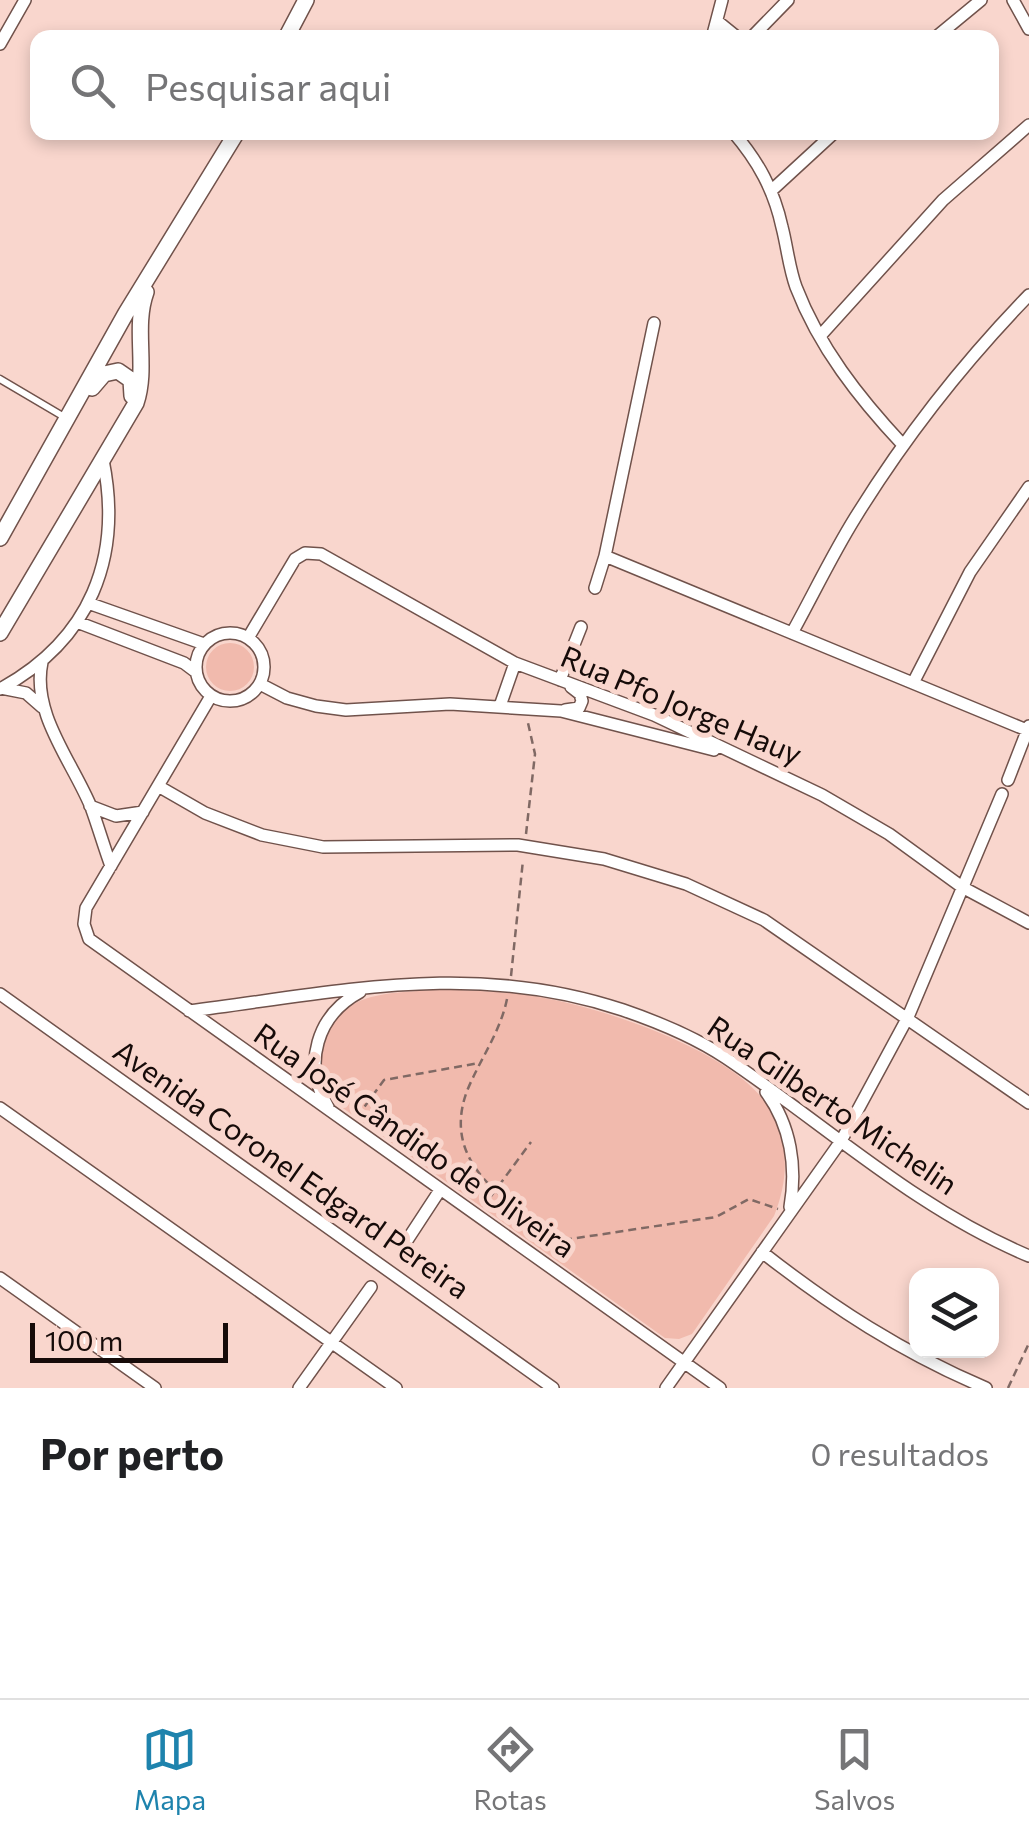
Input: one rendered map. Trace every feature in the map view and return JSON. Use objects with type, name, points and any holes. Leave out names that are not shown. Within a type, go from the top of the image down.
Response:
[{"type":"main road","points":[[290,30],[306,0]]},
{"type":"main road","points":[[0,538],[126,313],[232,140]]},
{"type":"main road","points":[[0,632],[139,395],[140,319],[153,274]]},
{"type":"main road","points":[[68,418],[104,374],[116,370],[127,375],[133,386],[127,420]]},
{"type":"street","points":[[0,44],[26,0]]},
{"type":"street","points":[[714,30],[722,0]]},
{"type":"street","points":[[760,30],[788,0]]},
{"type":"street","points":[[945,30],[981,0]]},
{"type":"street","points":[[1013,0],[1029,29]]},
{"type":"street","points":[[717,21],[728,30]]},
{"type":"street","points":[[820,336],[943,200],[1029,125]]},
{"type":"street","points":[[740,140],[772,190],[796,285],[820,336],[844,377],[903,445]]},
{"type":"street","points":[[772,190],[826,140]]},
{"type":"street","points":[[792,632],[853,520],[903,445],[985,340],[1029,294]]},
{"type":"street","points":[[595,588],[654,322]]},
{"type":"street","points":[[1,688],[42,662],[77,622],[88,603],[104,562],[110,518],[103,460]]},
{"type":"street","points":[[912,683],[970,572],[1029,487]]},
{"type":"street","name":"Rua Pfo Jorge Hauy","points":[[248,638],[292,562],[306,552],[322,554],[515,663],[654,716],[822,796],[889,834],[962,887],[1029,923]]},
{"type":"street","points":[[605,556],[1028,729],[1008,780]]},
{"type":"street","points":[[88,603],[204,644]]},
{"type":"street","points":[[77,622],[168,656],[196,672]]},
{"type":"street","points":[[132,643],[139,622]]},
{"type":"street","points":[[561,711],[579,708],[582,701],[578,691],[560,680],[581,627]]},
{"type":"street","points":[[220,634],[248,638],[262,654],[260,684],[238,700],[211,696],[196,672],[204,644],[220,634]]},
{"type":"street","points":[[168,656],[176,635]]},
{"type":"street","points":[[42,662],[39,691],[45,710],[90,806],[111,866]]},
{"type":"street","points":[[500,706],[515,663]]},
{"type":"street","points":[[260,684],[287,698],[346,710],[450,704],[561,711],[657,733],[752,762]]},
{"type":"street","points":[[1,688],[26,694],[45,710]]},
{"type":"street","points":[[111,866],[211,696]]},
{"type":"street","points":[[158,786],[205,813],[262,836],[323,847],[518,845],[604,859],[686,884],[764,920],[1029,1103]]},
{"type":"street","points":[[666,1388],[841,1141],[908,1017],[1002,794]]},
{"type":"street","points":[[90,806],[116,816],[143,812]]},
{"type":"street","name":"Rua José Cândido de Oliveira","points":[[111,866],[86,908],[85,929],[97,946],[720,1388]]},
{"type":"street","name":"Rua Gilberto Michelin","points":[[189,1012],[442,981],[510,984],[584,997],[656,1021],[722,1056],[945,1215],[1029,1256]]},
{"type":"street","points":[[334,1114],[316,1079],[318,1039],[339,1006],[374,987]]},
{"type":"street","name":"Avenida Coronel Edgard Pereira","points":[[0,994],[552,1388]]},
{"type":"street","points":[[757,1080],[782,1121],[790,1143],[793,1167],[789,1214]]},
{"type":"street","points":[[0,1108],[396,1388]]},
{"type":"street","points":[[404,1245],[440,1190]]},
{"type":"street","points":[[762,1252],[842,1312],[893,1344],[986,1388]]},
{"type":"street","points":[[0,1278],[155,1388]]},
{"type":"street","points":[[299,1388],[371,1287]]},
{"type":"lane","points":[[0,379],[68,418]]},
{"type":"path","points":[[510,984],[496,1038],[467,1093],[462,1134],[470,1160],[495,1192],[563,1240]]},
{"type":"path","points":[[350,1126],[384,1080],[482,1062]]},
{"type":"path","points":[[474,1214],[495,1192],[530,1142]]},
{"type":"path","points":[[546,1261],[563,1240],[716,1217],[734,1204],[749,1200],[760,1200],[789,1214]]},
{"type":"path","points":[[1008,1388],[1029,1344]]},
{"type":"shaded area","points":[[230,643],[247,650],[254,667],[247,684],[230,691],[213,684],[206,667],[213,650]]},
{"type":"shaded area","points":[[442,989],[527,995],[620,1018],[718,1062],[763,1099],[783,1141],[785,1171],[779,1201],[774,1216],[692,1334],[679,1339],[665,1338],[333,1101],[326,1087],[321,1057],[337,1017],[348,1007],[371,997]]}]
